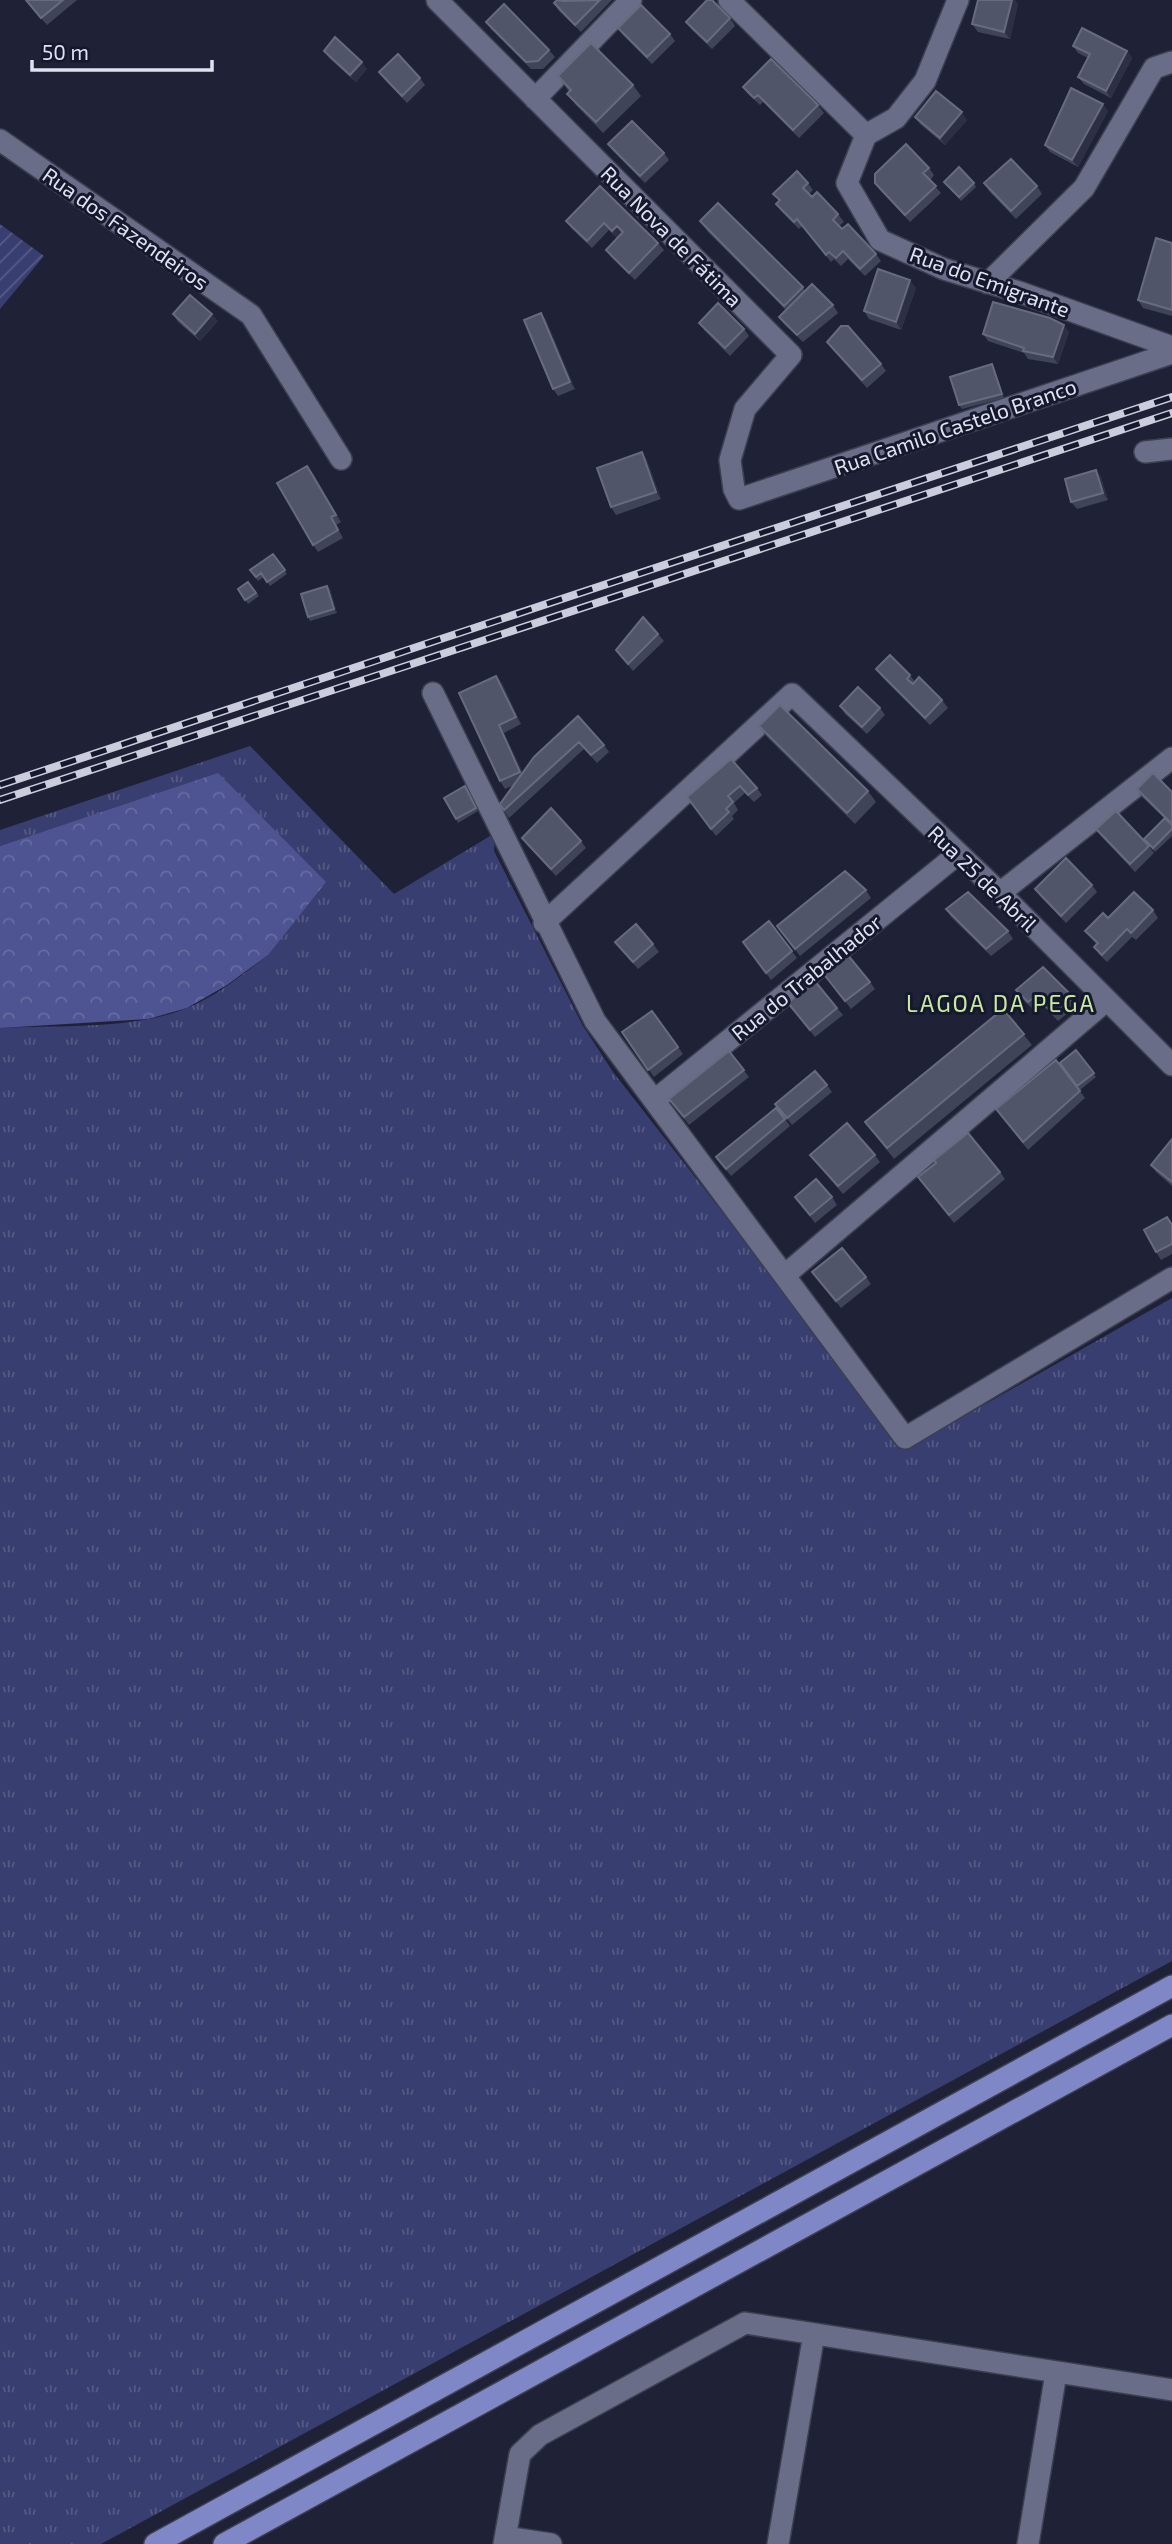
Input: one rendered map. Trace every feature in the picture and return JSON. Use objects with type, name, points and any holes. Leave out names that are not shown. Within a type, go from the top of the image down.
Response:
[{"type":"main road","points":[[155,2544],[1172,1986]]},
{"type":"main road","points":[[224,2544],[1172,2025]]},
{"type":"street","name":"Rua Nova de Fátima","points":[[437,0],[791,355],[745,409],[730,460],[734,489],[739,499]]},
{"type":"street","points":[[535,99],[631,0]]},
{"type":"street","points":[[729,0],[866,135],[896,118],[925,81],[958,0]]},
{"type":"street","points":[[988,282],[1084,188],[1154,68],[1172,62]]},
{"type":"street","name":"Rua do Emigrante","points":[[866,135],[847,183],[880,240],[944,270],[988,282],[1172,346]]},
{"type":"street","name":"Rua dos Fazendeiros","points":[[0,140],[251,315],[341,459]]},
{"type":"street","name":"Rua Camilo Castelo Branco","points":[[739,499],[1172,353]]},
{"type":"street","points":[[1145,452],[1172,449]]},
{"type":"street","points":[[433,693],[544,923],[595,1021],[905,1438],[1172,1278]]},
{"type":"street","name":"Rua 25 de Abril","points":[[544,923],[792,694],[1000,892],[1172,1065]]},
{"type":"street","points":[[1000,892],[1172,758]]},
{"type":"street","name":"Rua do Trabalhador","points":[[654,1100],[958,854]]},
{"type":"street","points":[[785,1275],[1107,999]]},
{"type":"street","points":[[551,2544],[505,2540],[520,2454],[540,2435],[745,2323],[1172,2390]]},
{"type":"street","points":[[778,2544],[814,2334]]},
{"type":"street","points":[[1028,2544],[1056,2373]]},
{"type":"green space","points":[[0,224],[44,256],[0,309]]},
{"type":"green space","points":[[250,746],[394,894],[495,833],[494,851],[583,1026],[613,1072],[899,1438],[910,1447],[1172,1298],[1172,1961],[101,2544],[0,2544],[0,1028],[95,1025],[166,1015],[208,998],[268,955],[218,774],[0,846],[0,830]]},
{"type":"green space","points":[[218,773],[326,882],[268,955],[227,985],[187,1008],[148,1019],[0,1028],[0,846]]},
{"type":"building","points":[[26,0],[63,0],[41,18]]},
{"type":"building","points":[[557,0],[600,0],[575,25],[554,3]]},
{"type":"building","points":[[707,0],[712,0],[730,18],[707,42],[686,22]]},
{"type":"building","points":[[978,0],[1012,0],[1004,32],[972,24]]},
{"type":"building","points":[[504,4],[549,50],[538,61],[526,62],[486,22]]},
{"type":"building","points":[[641,5],[670,34],[647,57],[618,28]]},
{"type":"building","points":[[1082,28],[1127,51],[1106,91],[1078,77],[1090,54],[1073,46]]},
{"type":"building","points":[[335,37],[362,62],[350,75],[324,51]]},
{"type":"building","points":[[591,43],[633,85],[596,122],[567,94],[571,90],[558,76]]},
{"type":"building","points":[[398,54],[420,78],[402,96],[379,72]]},
{"type":"building","points":[[771,59],[818,105],[793,130],[758,95],[754,98],[743,87]]},
{"type":"building","points":[[1071,88],[1103,104],[1072,160],[1045,145]]},
{"type":"building","points":[[936,91],[962,112],[940,138],[915,117]]},
{"type":"building","points":[[632,121],[664,153],[640,176],[608,144]]},
{"type":"building","points":[[906,144],[929,168],[923,173],[936,186],[905,215],[875,183],[875,174]]},
{"type":"building","points":[[1011,159],[1037,186],[1011,211],[984,183]]},
{"type":"building","points":[[959,167],[974,183],[959,197],[944,182]]},
{"type":"building","points":[[797,171],[808,183],[803,188],[812,197],[817,192],[838,214],[833,220],[842,229],[848,224],[876,254],[860,269],[843,251],[836,258],[829,252],[826,255],[797,219],[794,222],[776,204],[780,200],[773,194]]},
{"type":"building","points":[[600,186],[658,243],[629,273],[606,250],[623,232],[617,226],[612,231],[604,223],[587,241],[566,221]]},
{"type":"building","points":[[718,203],[803,287],[784,306],[700,221]]},
{"type":"building","points":[[1156,238],[1172,243],[1172,310],[1138,300]]},
{"type":"building","points":[[878,269],[910,280],[896,322],[864,311]]},
{"type":"building","points":[[812,284],[833,305],[797,335],[779,317]]},
{"type":"building","points":[[190,295],[212,314],[195,334],[173,314]]},
{"type":"building","points":[[993,302],[1050,318],[1064,325],[1053,357],[1023,351],[1024,348],[983,334]]},
{"type":"building","points":[[718,303],[744,329],[725,348],[699,323]]},
{"type":"building","points":[[541,313],[570,382],[553,389],[524,320]]},
{"type":"building","points":[[841,326],[848,326],[881,364],[862,380],[827,342]]},
{"type":"building","points":[[992,364],[1002,394],[959,405],[950,377]]},
{"type":"building","points":[[642,452],[656,492],[611,507],[597,468]]},
{"type":"building","points":[[307,466],[336,515],[331,517],[338,530],[313,545],[277,483]]},
{"type":"building","points":[[1096,470],[1103,493],[1071,502],[1065,479]]},
{"type":"building","points":[[273,554],[285,570],[267,582],[261,573],[256,577],[250,570]]},
{"type":"building","points":[[248,582],[256,593],[245,600],[238,589]]},
{"type":"building","points":[[327,586],[334,609],[308,617],[301,594]]},
{"type":"building","points":[[643,617],[658,634],[628,664],[616,650]]},
{"type":"building","points":[[890,655],[910,675],[907,679],[913,684],[919,677],[942,700],[925,718],[876,669]]},
{"type":"building","points":[[496,676],[516,717],[499,725],[520,772],[500,781],[459,693]]},
{"type":"building","points":[[858,687],[880,708],[862,727],[840,706]]},
{"type":"building","points":[[780,705],[868,791],[847,813],[759,726]]},
{"type":"building","points":[[578,716],[604,745],[591,755],[579,742],[504,810],[500,804],[534,757]]},
{"type":"building","points":[[731,759],[757,788],[748,795],[740,786],[728,796],[733,802],[726,809],[729,812],[711,829],[687,797]]},
{"type":"building","points":[[1153,773],[1172,792],[1172,824],[1137,789]]},
{"type":"building","points":[[465,786],[476,808],[456,819],[444,798]]},
{"type":"building","points":[[551,808],[581,841],[551,869],[522,838]]},
{"type":"building","points":[[1116,811],[1149,846],[1130,864],[1096,829]]},
{"type":"building","points":[[1165,818],[1172,825],[1172,829],[1153,848],[1144,839]]},
{"type":"building","points":[[1066,858],[1092,885],[1061,916],[1035,889]]},
{"type":"building","points":[[845,871],[866,890],[795,949],[777,926]]},
{"type":"building","points":[[968,892],[1008,931],[986,949],[946,909]]},
{"type":"building","points":[[1134,892],[1153,910],[1131,933],[1127,929],[1102,955],[1094,947],[1098,943],[1085,931],[1103,913],[1108,918]]},
{"type":"building","points":[[769,921],[792,951],[766,973],[743,942]]},
{"type":"building","points":[[636,924],[653,944],[633,962],[615,942]]},
{"type":"building","points":[[847,954],[870,982],[845,1001],[823,973]]},
{"type":"building","points":[[1043,967],[1073,997],[1053,1014],[1036,996],[1028,1002],[1016,990]]},
{"type":"building","points":[[814,980],[837,1008],[810,1030],[788,1003]]},
{"type":"building","points":[[1003,1009],[1024,1034],[887,1148],[865,1122]]},
{"type":"building","points":[[652,1011],[678,1047],[648,1070],[622,1032]]},
{"type":"building","points":[[1076,1050],[1094,1073],[1077,1086],[1060,1063]]},
{"type":"building","points":[[729,1051],[744,1070],[684,1117],[669,1099]]},
{"type":"building","points":[[1056,1060],[1080,1091],[1023,1142],[996,1109]]},
{"type":"building","points":[[815,1071],[827,1085],[787,1118],[775,1104]]},
{"type":"building","points":[[776,1108],[785,1119],[726,1169],[716,1157]]},
{"type":"building","points":[[847,1123],[875,1155],[838,1186],[810,1155]]},
{"type":"building","points":[[968,1133],[1000,1172],[949,1215],[918,1177],[936,1163],[934,1160]]},
{"type":"building","points":[[1172,1139],[1172,1182],[1151,1165]]},
{"type":"building","points":[[816,1179],[832,1197],[810,1215],[795,1197]]},
{"type":"building","points":[[1167,1217],[1172,1225],[1172,1244],[1156,1252],[1144,1230]]},
{"type":"building","points":[[842,1248],[866,1277],[836,1301],[812,1272]]},
{"type":"railway","points":[[0,785],[1172,397]]},
{"type":"railway","points":[[0,800],[1172,413]]},
{"type":"district","name":"LAGOA DA PEGA","points":[[1001,1003]]}]
